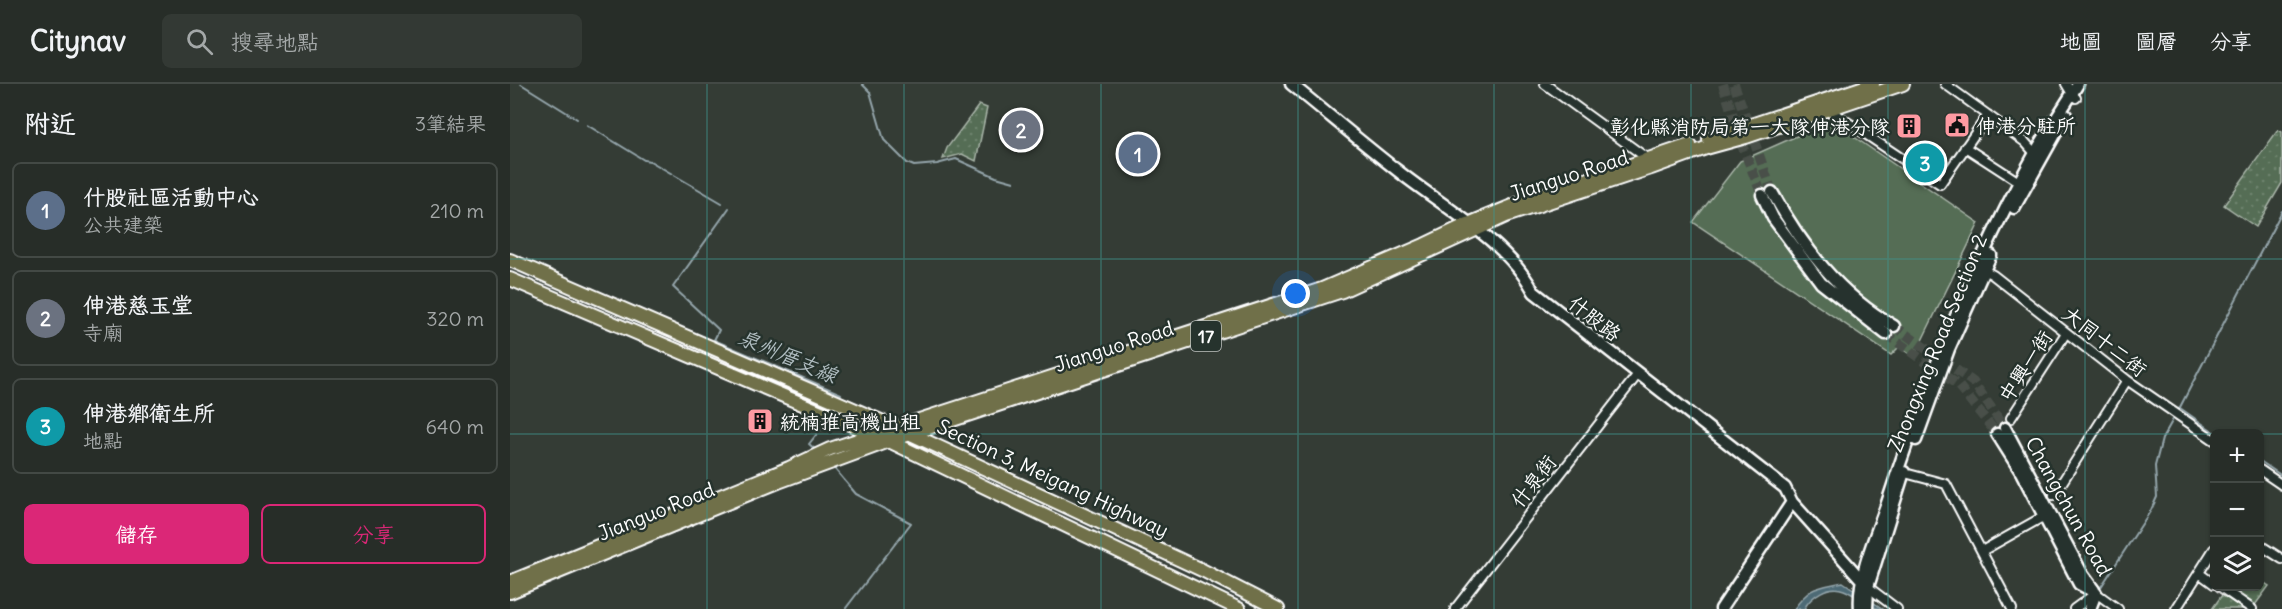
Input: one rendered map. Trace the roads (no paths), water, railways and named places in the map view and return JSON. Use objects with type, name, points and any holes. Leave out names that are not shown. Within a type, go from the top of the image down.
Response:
[{"type":"main road","name":"Jianguo Road","points":[[510,582],[789,468],[830,449],[1342,291],[1532,198],[1873,84]]},
{"type":"main road","name":"Jianguo Road","points":[[1473,227],[1903,84]]},
{"type":"main road","name":"Section 3, Meigang Highway","points":[[510,260],[897,427],[1191,565],[1278,609]]},
{"type":"main road","name":"Section 3, Meigang Highway","points":[[510,279],[875,435],[1239,609]]},
{"type":"main road","name":"Jianguo Road","points":[[510,592],[778,482],[1154,348]]},
{"type":"street","name":"什股路","points":[[1291,84],[1399,172],[1473,227],[1522,272],[1534,292],[1785,488],[1791,502],[1864,598]]},
{"type":"street","points":[[1545,84],[1648,159]]},
{"type":"street","points":[[1945,84],[2025,142],[2037,156]]},
{"type":"street","name":"Zhongxing Road Section 2","points":[[1864,598],[1901,472],[1981,268],[2000,234],[2022,184],[2078,84]]},
{"type":"street","name":"Zhongxing Road Section 2","points":[[2072,92],[2086,84]]},
{"type":"street","points":[[1828,109],[1940,184],[1988,115]]},
{"type":"street","points":[[1965,147],[2022,184]]},
{"type":"street","points":[[1767,193],[1800,239],[1839,286],[1881,319],[1890,330]]},
{"type":"street","name":"大同十二街","points":[[1981,268],[2127,380],[2210,437]]},
{"type":"street","name":"中興一街","points":[[2004,426],[2066,333]]},
{"type":"street","name":"什泉街","points":[[1455,609],[1638,374]]},
{"type":"street","points":[[2054,495],[2127,380]]},
{"type":"street","name":"Changchun Road","points":[[2004,426],[2095,600]]},
{"type":"street","points":[[1901,472],[1946,484],[2012,609]]},
{"type":"street","points":[[2264,475],[2282,484]]},
{"type":"street","points":[[1721,609],[1791,502]]},
{"type":"street","points":[[1982,551],[2039,519]]},
{"type":"street","points":[[2264,547],[2282,559]]},
{"type":"street","points":[[2176,609],[2210,555]]},
{"type":"street","points":[[2199,573],[2210,581]]},
{"type":"street","points":[[2226,591],[2252,609]]},
{"type":"street","points":[[1864,598],[1897,609]]},
{"type":"street","points":[[2074,609],[2095,600],[2118,609]]},
{"type":"water","points":[[1843,582],[1883,609],[1871,607],[1844,590],[1832,589],[1821,592],[1804,609],[1794,609],[1805,596],[1815,589]]},
{"type":"waterway","name":"泉州厝支線","points":[[521,84],[577,119]]},
{"type":"waterway","points":[[862,84],[870,92],[884,140],[907,163],[914,166],[937,164],[956,159],[996,177],[1014,182]]},
{"type":"waterway","name":"泉州厝支線","points":[[587,125],[722,203]]},
{"type":"waterway","name":"泉州厝支線","points":[[729,208],[673,287],[719,330],[714,340],[841,394],[839,397]]},
{"type":"waterway","points":[[2178,411],[2282,211]]},
{"type":"waterway","points":[[2180,408],[2210,429]]},
{"type":"waterway","points":[[2099,590],[2157,497],[2155,466],[2162,439],[2175,416]]},
{"type":"waterway","name":"泉州厝支線","points":[[817,451],[809,444],[823,426]]},
{"type":"waterway","points":[[2264,464],[2282,476]]},
{"type":"waterway","name":"泉州厝支線","points":[[834,468],[856,494],[911,523],[846,608]]},
{"type":"waterway","points":[[2083,609],[2088,603]]},
{"type":"tunnel","points":[[1723,84],[1742,145],[1762,195]]},
{"type":"tunnel","points":[[1734,84],[1772,192]]},
{"type":"tunnel","points":[[1894,326],[1973,382],[2005,428]]},
{"type":"tunnel","points":[[1886,334],[1958,385],[1997,434]]},
{"type":"place","name":"伸港分駐所","points":[[1957,125]]},
{"type":"place","name":"彰化縣消防局第一大隊伸港分隊","points":[[1909,126]]},
{"type":"place","name":"伸港慈玉堂","points":[[1021,130]]},
{"type":"place","name":"什股社區活動中心","points":[[1138,154]]},
{"type":"place","name":"伸港鄉衛生所","points":[[1925,163]]},
{"type":"place","name":"統楠推高機出租","points":[[760,421]]}]
